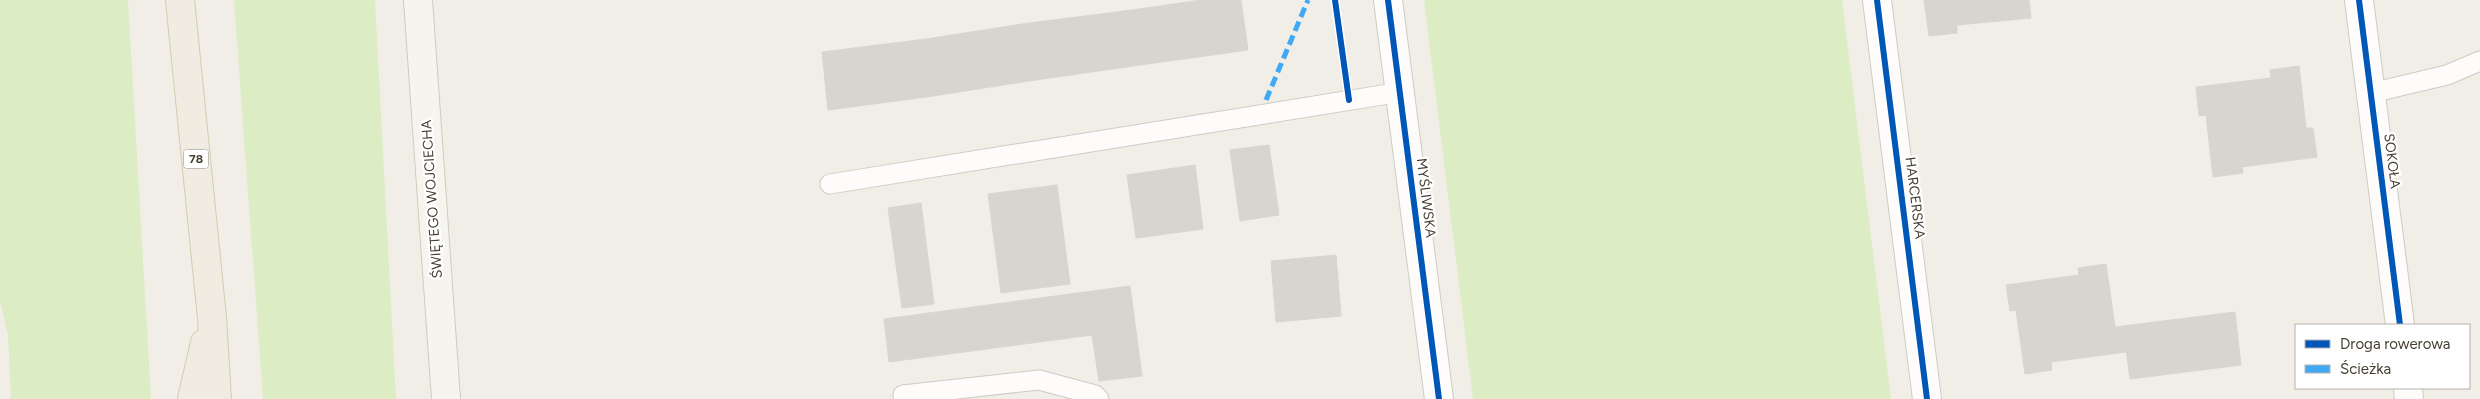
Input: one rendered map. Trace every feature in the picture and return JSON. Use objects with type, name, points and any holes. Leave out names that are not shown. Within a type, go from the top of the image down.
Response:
[{"type":"main road","name":"78","points":[[180,0],[212,318],[217,399]]},
{"type":"main road","name":"ŚWIĘTEGO WOJCIECHA","points":[[418,0],[446,399]]},
{"type":"main road","points":[[192,399],[212,318]]},
{"type":"street","name":"MYŚLIWSKA","points":[[1388,0],[1439,399]]},
{"type":"street","name":"HARCERSKA","points":[[1877,0],[1926,399]]},
{"type":"street","name":"SOKOŁA","points":[[2359,0],[2400,324]]},
{"type":"lane","points":[[2371,93],[2447,75],[2480,61]]},
{"type":"lane","points":[[830,184],[1401,92]]},
{"type":"lane","points":[[904,399],[903,395],[1039,380],[1096,395],[1099,399]]},
{"type":"green space","points":[[0,0],[128,0],[151,399],[11,399],[8,335],[0,301]]},
{"type":"green space","points":[[234,0],[375,0],[396,399],[263,399]]},
{"type":"green space","points":[[1424,0],[1842,0],[1891,399],[1473,399]]},
{"type":"building","points":[[1201,0],[1241,0],[1248,50],[1140,65],[1132,10]]},
{"type":"building","points":[[1924,0],[2029,0],[2031,18],[1957,25],[1957,33],[1929,36]]},
{"type":"building","points":[[1132,10],[1140,65],[1029,81],[1022,24]]},
{"type":"building","points":[[1022,24],[1029,81],[933,96],[926,39]]},
{"type":"building","points":[[926,39],[933,96],[828,110],[822,52]]},
{"type":"building","points":[[2299,66],[2306,128],[2313,128],[2317,157],[2242,167],[2243,173],[2213,177],[2206,115],[2199,116],[2196,87],[2271,78],[2270,70]]},
{"type":"building","points":[[1269,145],[1279,215],[1240,221],[1230,150]]},
{"type":"building","points":[[1195,165],[1203,229],[1136,238],[1127,175]]},
{"type":"building","points":[[1057,185],[1070,284],[1001,293],[988,194]]},
{"type":"building","points":[[921,203],[934,304],[902,308],[888,208]]},
{"type":"building","points":[[1336,255],[1341,316],[1276,322],[1271,261]]},
{"type":"building","points":[[2106,264],[2115,327],[2123,326],[2126,352],[2051,362],[2052,370],[2025,374],[2016,310],[2010,311],[2006,285],[2079,275],[2078,268]]},
{"type":"building","points":[[1130,286],[1142,376],[1099,381],[1092,335],[889,362],[884,319]]},
{"type":"building","points":[[2235,312],[2241,365],[2130,379],[2123,326]]},
{"type":"marked path","points":[[1266,100],[1308,0]]},
{"type":"cycle path","points":[[1335,0],[1349,100]]},
{"type":"cycle path","points":[[1388,0],[1439,399]]},
{"type":"cycle path","points":[[1877,0],[1927,399]]},
{"type":"cycle path","points":[[2359,0],[2400,324]]}]
